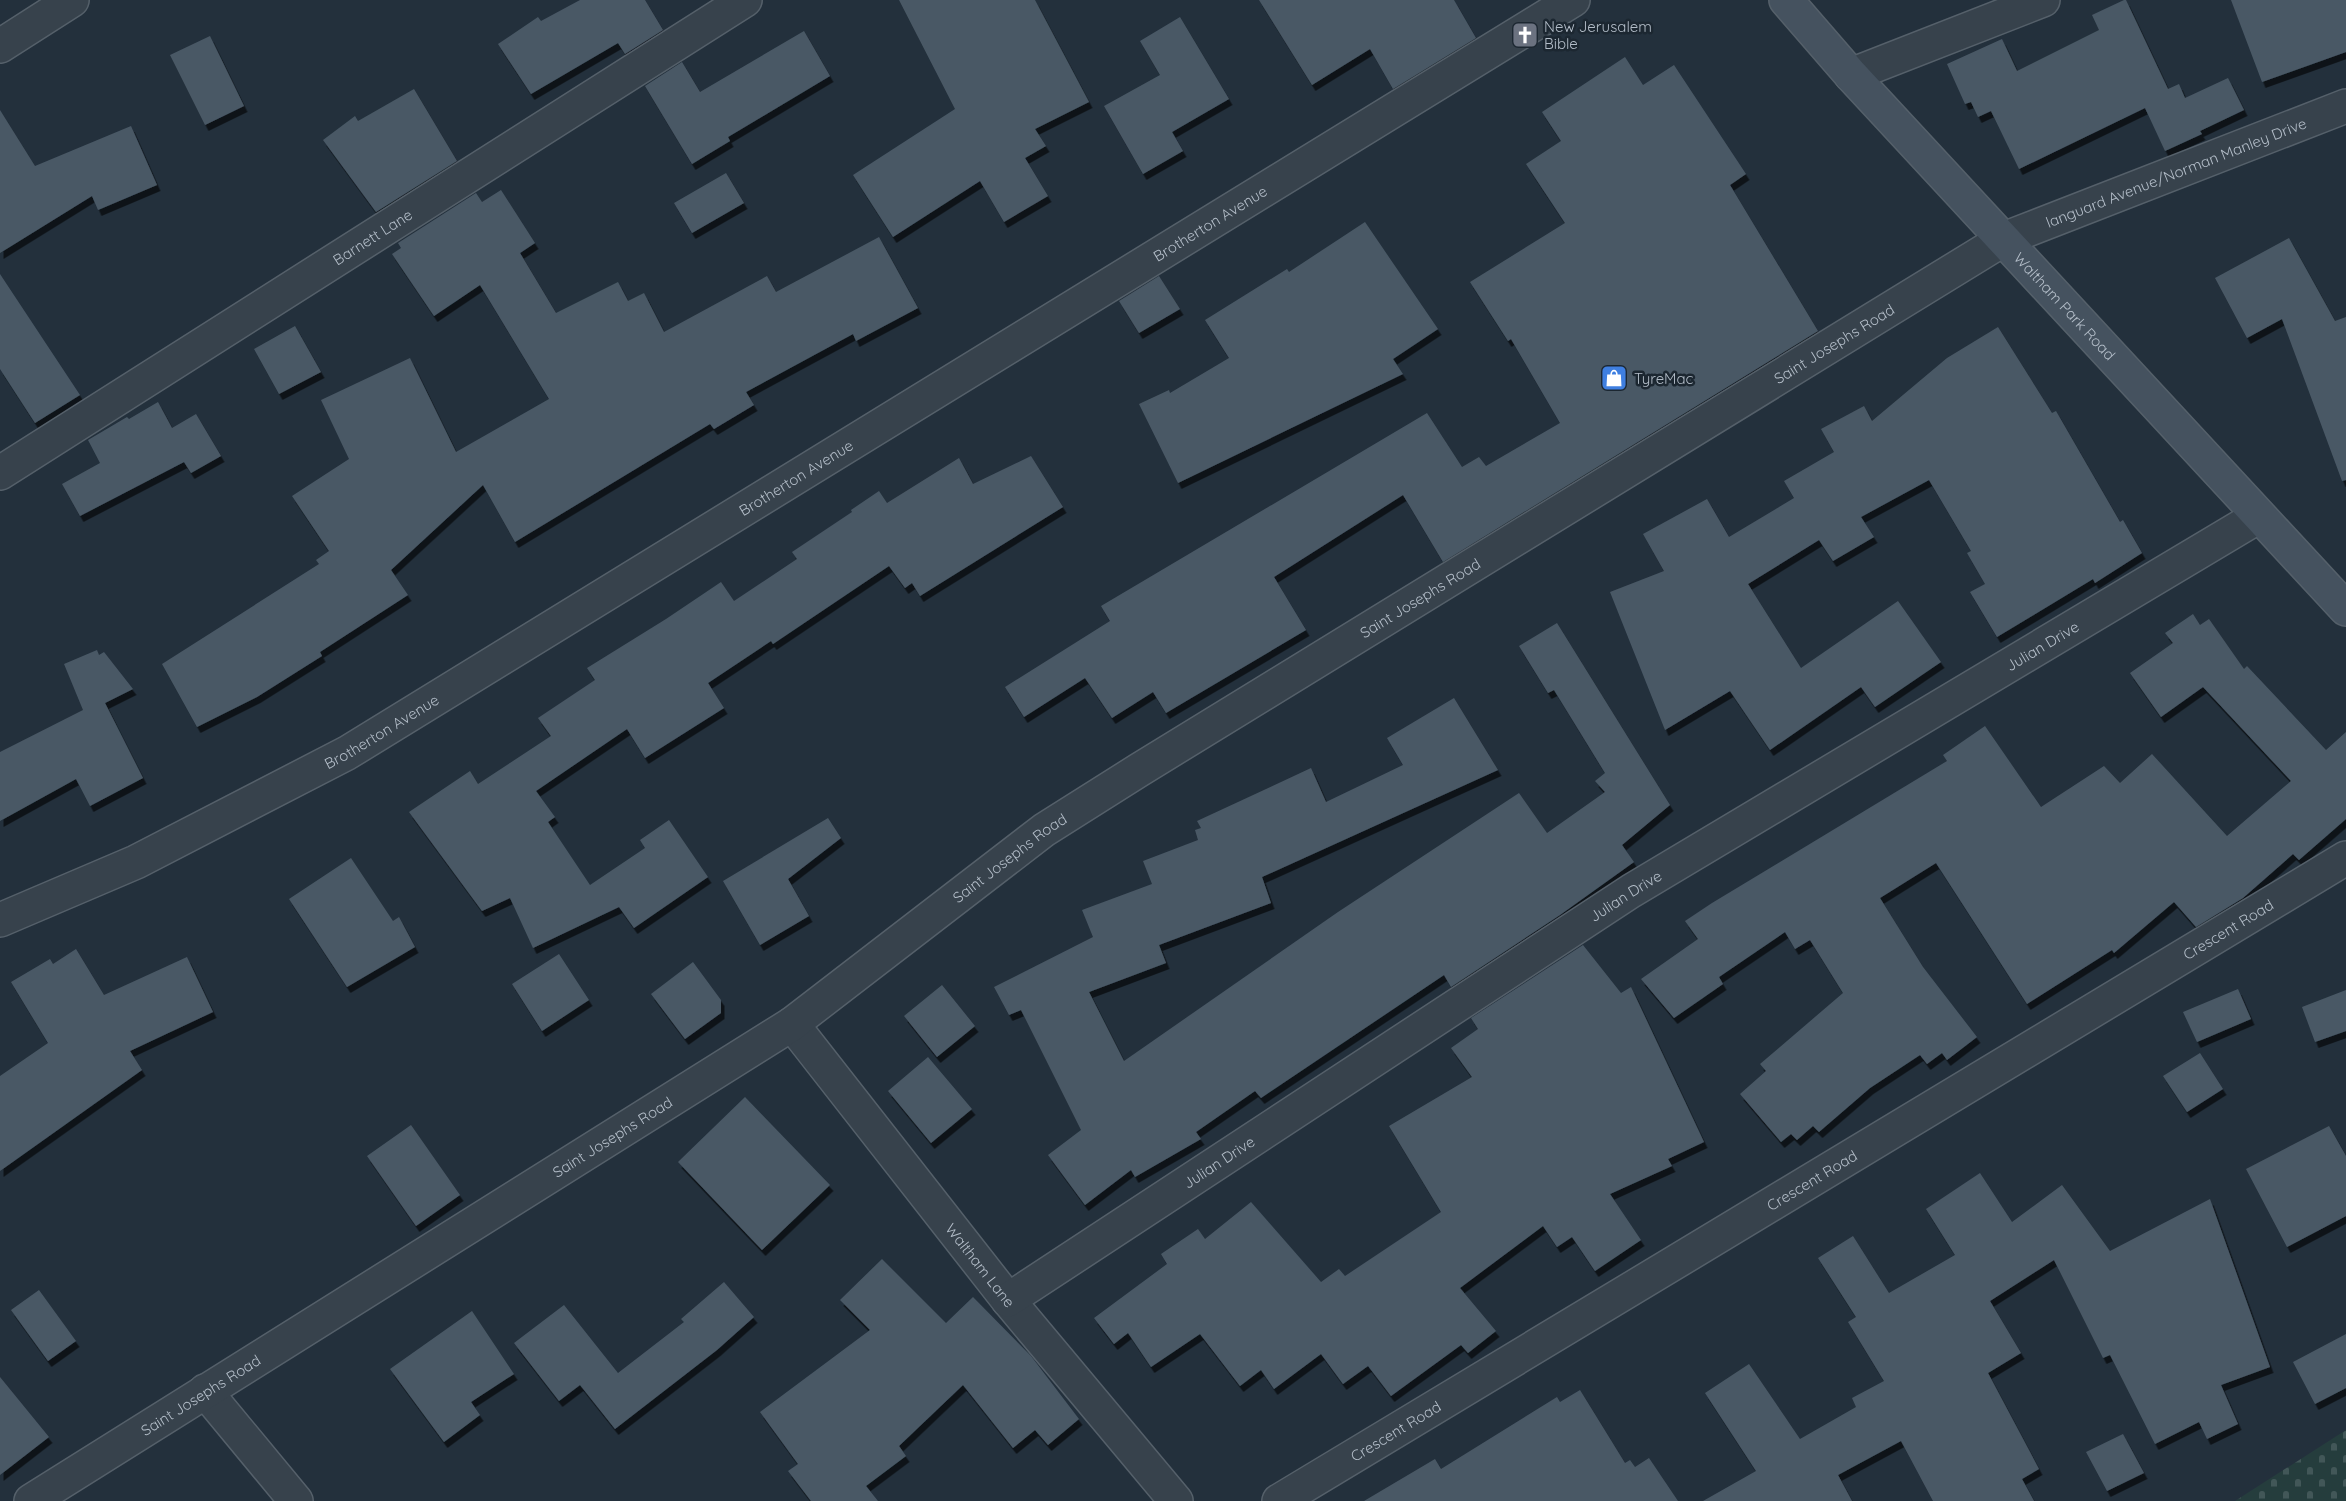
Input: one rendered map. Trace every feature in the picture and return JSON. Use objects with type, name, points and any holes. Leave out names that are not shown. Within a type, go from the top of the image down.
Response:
[{"type":"main road","name":"Waltham Park Road","points":[[1786,0],[1851,75],[2346,609]]},
{"type":"street","name":"Barnett Lane","points":[[0,473],[745,0]]},
{"type":"street","name":"Brotherton Avenue","points":[[0,920],[136,862],[347,753],[1573,0]]},
{"type":"street","points":[[1851,75],[2043,0]]},
{"type":"street","points":[[0,46],[54,5]]},
{"type":"street","name":"languard Avenue/Norman Manley Drive","points":[[2004,239],[2346,106]]},
{"type":"street","name":"Saint Josephs Road","points":[[31,1501],[792,1024],[1044,830],[1149,763],[2004,239]]},
{"type":"street","name":"Julian Drive","points":[[1008,1300],[1631,891],[2259,516]]},
{"type":"street","name":"Crescent Road","points":[[1279,1501],[2346,858]]},
{"type":"street","name":"Waltham Lane","points":[[792,1024],[1008,1300],[1176,1501]]},
{"type":"street","points":[[205,1391],[296,1501]]},
{"type":"green space","points":[[2346,1430],[2346,1501],[2235,1501]]},
{"type":"building","points":[[580,0],[645,0],[663,30],[625,54],[618,43],[531,94],[498,44],[538,17],[541,21]]},
{"type":"building","points":[[899,0],[1035,0],[1089,102],[1035,129],[1046,146],[1025,158],[1048,196],[1004,222],[980,181],[893,237],[853,175],[955,109]]},
{"type":"building","points":[[1259,0],[1454,0],[1476,38],[1393,89],[1370,49],[1312,85]]},
{"type":"building","points":[[2124,0],[2168,89],[2179,84],[2185,98],[2228,78],[2244,110],[2200,131],[2202,134],[2165,151],[2145,108],[2019,169],[1991,111],[1978,117],[1971,102],[1965,104],[1947,64],[2002,39],[2017,71],[2099,30],[2092,15]]},
{"type":"building","points":[[2231,0],[2346,0],[2346,52],[2262,82]]},
{"type":"building","points":[[1180,17],[1229,99],[1172,132],[1183,151],[1143,174],[1104,106],[1160,75],[1140,41]]},
{"type":"building","points":[[804,31],[830,76],[728,137],[730,141],[692,164],[645,86],[682,62],[700,92]]},
{"type":"building","points":[[210,36],[244,106],[205,125],[170,55]]},
{"type":"building","points":[[1625,57],[1643,85],[1674,65],[1746,174],[1730,185],[1818,331],[1443,562],[1403,495],[1274,577],[1306,630],[1166,713],[1153,692],[1112,718],[1085,678],[1024,717],[1005,687],[1110,621],[1101,606],[1427,413],[1462,467],[1479,457],[1486,466],[1560,423],[1511,339],[1508,341],[1470,282],[1565,223],[1526,164],[1561,141],[1542,112]]},
{"type":"building","points":[[414,89],[457,161],[376,212],[323,140],[355,116],[358,121]]},
{"type":"building","points":[[0,110],[35,166],[131,126],[157,185],[98,210],[92,196],[0,253]]},
{"type":"building","points":[[726,173],[744,203],[692,233],[674,203]]},
{"type":"building","points":[[501,190],[535,243],[520,253],[556,313],[618,282],[628,301],[644,293],[664,332],[767,276],[776,292],[879,237],[918,308],[856,341],[853,334],[746,392],[754,405],[714,429],[710,424],[515,542],[483,485],[391,570],[408,595],[320,652],[322,656],[257,697],[197,727],[162,664],[319,564],[316,560],[329,551],[292,496],[349,459],[321,400],[410,358],[456,452],[549,399],[480,285],[434,316],[392,254],[401,248],[398,243],[476,193],[482,202]]},
{"type":"building","points":[[1365,222],[1438,329],[1393,359],[1403,374],[1178,483],[1139,404],[1169,390],[1170,393],[1229,358],[1205,320],[1287,269],[1289,272]]},
{"type":"building","points":[[2289,238],[2335,321],[2346,317],[2346,480],[2342,481],[2282,319],[2247,338],[2215,278]]},
{"type":"building","points":[[0,274],[80,395],[35,423],[0,369]]},
{"type":"building","points":[[1159,276],[1180,309],[1139,333],[1119,301]]},
{"type":"building","points":[[295,326],[321,372],[279,394],[254,349]]},
{"type":"building","points":[[1998,327],[2052,413],[2056,411],[2120,522],[2123,520],[2142,553],[2095,583],[2093,579],[1997,637],[1970,592],[1985,584],[1967,553],[1971,551],[1929,480],[1861,517],[1874,537],[1833,561],[1819,540],[1748,584],[1801,668],[1898,601],[1941,662],[1875,707],[1861,687],[1770,750],[1730,691],[1665,730],[1610,592],[1664,571],[1643,534],[1707,499],[1729,537],[1794,498],[1784,481],[1834,452],[1821,429],[1864,406],[1872,421],[1947,358]]},
{"type":"building","points":[[158,402],[172,428],[196,414],[221,456],[191,473],[184,462],[80,516],[62,484],[100,463],[88,440]]},
{"type":"building","points":[[1031,456],[1063,507],[920,596],[912,583],[905,588],[889,566],[773,644],[771,641],[708,683],[724,708],[645,758],[627,729],[536,791],[555,817],[548,822],[590,885],[645,848],[640,840],[669,820],[708,877],[634,928],[619,907],[533,948],[510,898],[482,911],[409,812],[470,771],[478,784],[551,736],[538,718],[595,680],[587,668],[721,582],[734,601],[797,559],[792,552],[879,491],[887,503],[959,458],[973,484]]},
{"type":"building","points":[[2193,614],[2200,625],[2209,619],[2244,669],[2247,666],[2326,750],[2346,732],[2346,819],[2299,860],[2293,854],[2243,898],[2196,927],[2174,902],[2114,953],[2112,950],[2027,1004],[1936,863],[1880,898],[1923,967],[1977,1037],[1947,1060],[1942,1053],[1927,1064],[1920,1055],[1870,1088],[1819,1132],[1813,1126],[1797,1140],[1791,1134],[1781,1142],[1740,1094],[1766,1071],[1760,1064],[1843,993],[1810,940],[1795,949],[1785,932],[1719,977],[1723,984],[1674,1018],[1641,979],[1698,939],[1685,921],[1947,761],[1943,755],[1985,726],[2041,807],[2104,766],[2120,783],[2152,754],[2227,836],[2291,781],[2203,687],[2161,717],[2130,673],[2173,643],[2165,633]]},
{"type":"building","points":[[1557,623],[1670,805],[1622,845],[1634,862],[1560,915],[1451,987],[1444,975],[1261,1098],[1255,1091],[1196,1132],[1201,1139],[1135,1177],[1131,1170],[1085,1205],[1048,1155],[1081,1130],[1021,1010],[1009,1015],[994,987],[1093,937],[1082,910],[1152,884],[1143,861],[1198,840],[1195,830],[1201,828],[1197,821],[1311,768],[1326,802],[1403,765],[1387,738],[1454,698],[1498,770],[1262,877],[1271,903],[1159,945],[1166,963],[1089,992],[1124,1061],[1338,912],[1519,793],[1547,833],[1605,792],[1595,781],[1605,773],[1554,690],[1548,693],[1519,646]]},
{"type":"building","points":[[97,650],[99,655],[104,652],[133,689],[105,703],[143,778],[90,806],[76,779],[0,821],[0,752],[83,710],[64,664]]},
{"type":"building","points":[[828,818],[841,838],[788,879],[809,916],[760,945],[723,881]]},
{"type":"building","points":[[351,858],[393,921],[399,917],[415,947],[347,987],[289,899]]},
{"type":"building","points":[[1583,945],[1621,993],[1631,987],[1704,1142],[1668,1159],[1672,1166],[1610,1194],[1641,1240],[1595,1271],[1572,1237],[1557,1247],[1543,1226],[1460,1288],[1496,1331],[1468,1353],[1461,1345],[1391,1396],[1368,1366],[1343,1384],[1321,1354],[1274,1389],[1261,1370],[1240,1386],[1200,1334],[1151,1367],[1128,1333],[1114,1344],[1094,1318],[1167,1264],[1161,1254],[1198,1229],[1205,1239],[1251,1202],[1321,1282],[1339,1269],[1345,1276],[1441,1212],[1389,1126],[1472,1077],[1451,1048],[1478,1029],[1471,1018]]},
{"type":"building","points":[[76,949],[104,995],[187,957],[213,1012],[130,1051],[142,1070],[0,1171],[0,1076],[48,1043],[11,982],[50,959],[53,964]]},
{"type":"building","points":[[559,954],[589,1000],[542,1031],[512,984]]},
{"type":"building","points":[[693,962],[721,1000],[721,1013],[685,1039],[651,994]]},
{"type":"building","points":[[942,985],[975,1026],[937,1057],[904,1016]]},
{"type":"building","points":[[2238,989],[2251,1019],[2197,1042],[2183,1012]]},
{"type":"building","points":[[2346,990],[2346,1031],[2315,1042],[2302,1007]]},
{"type":"building","points":[[2200,1053],[2223,1089],[2187,1112],[2163,1076]]},
{"type":"building","points":[[928,1057],[972,1109],[931,1143],[888,1091]]},
{"type":"building","points":[[745,1097],[830,1185],[762,1250],[678,1162]]},
{"type":"building","points":[[411,1125],[460,1195],[416,1226],[367,1156]]},
{"type":"building","points":[[2329,1126],[2346,1156],[2346,1216],[2287,1247],[2246,1169]]},
{"type":"building","points":[[1980,1173],[2012,1222],[2062,1185],[2110,1251],[2210,1199],[2270,1367],[2221,1385],[2238,1424],[2207,1439],[2199,1422],[2155,1444],[2110,1355],[2103,1358],[2054,1260],[1990,1301],[2021,1353],[1988,1373],[2039,1469],[2022,1479],[2034,1501],[1933,1501],[1901,1441],[1838,1475],[1852,1501],[1703,1501],[1756,1471],[1705,1393],[1749,1364],[1800,1439],[1856,1407],[1852,1398],[1884,1381],[1848,1322],[1856,1317],[1818,1258],[1853,1236],[1889,1293],[1955,1255],[1926,1209]]},
{"type":"building","points":[[882,1259],[946,1323],[973,1297],[1031,1356],[1079,1419],[1048,1445],[1035,1430],[1013,1448],[963,1385],[899,1446],[906,1456],[866,1486],[878,1501],[811,1501],[788,1471],[798,1464],[760,1412],[870,1330],[840,1300]]},
{"type":"building","points":[[724,1282],[754,1317],[717,1350],[615,1429],[580,1385],[559,1401],[514,1343],[564,1305],[618,1373],[684,1322],[681,1319]]},
{"type":"building","points":[[39,1290],[76,1341],[48,1361],[11,1310]]},
{"type":"building","points":[[472,1311],[514,1374],[471,1402],[480,1415],[444,1442],[390,1369]]},
{"type":"building","points":[[2346,1334],[2346,1388],[2315,1404],[2293,1362]]},
{"type":"building","points":[[0,1377],[49,1437],[0,1475]]},
{"type":"building","points":[[1580,1390],[1625,1463],[1630,1460],[1635,1467],[1649,1458],[1678,1501],[1364,1501],[1435,1459],[1441,1469],[1557,1397],[1560,1402]]},
{"type":"building","points":[[2123,1434],[2144,1473],[2107,1491],[2086,1452]]},
{"type":"place","name":"New Jerusalem Bible","points":[[1525,35]]},
{"type":"place","name":"TyreMac","points":[[1614,378]]}]
